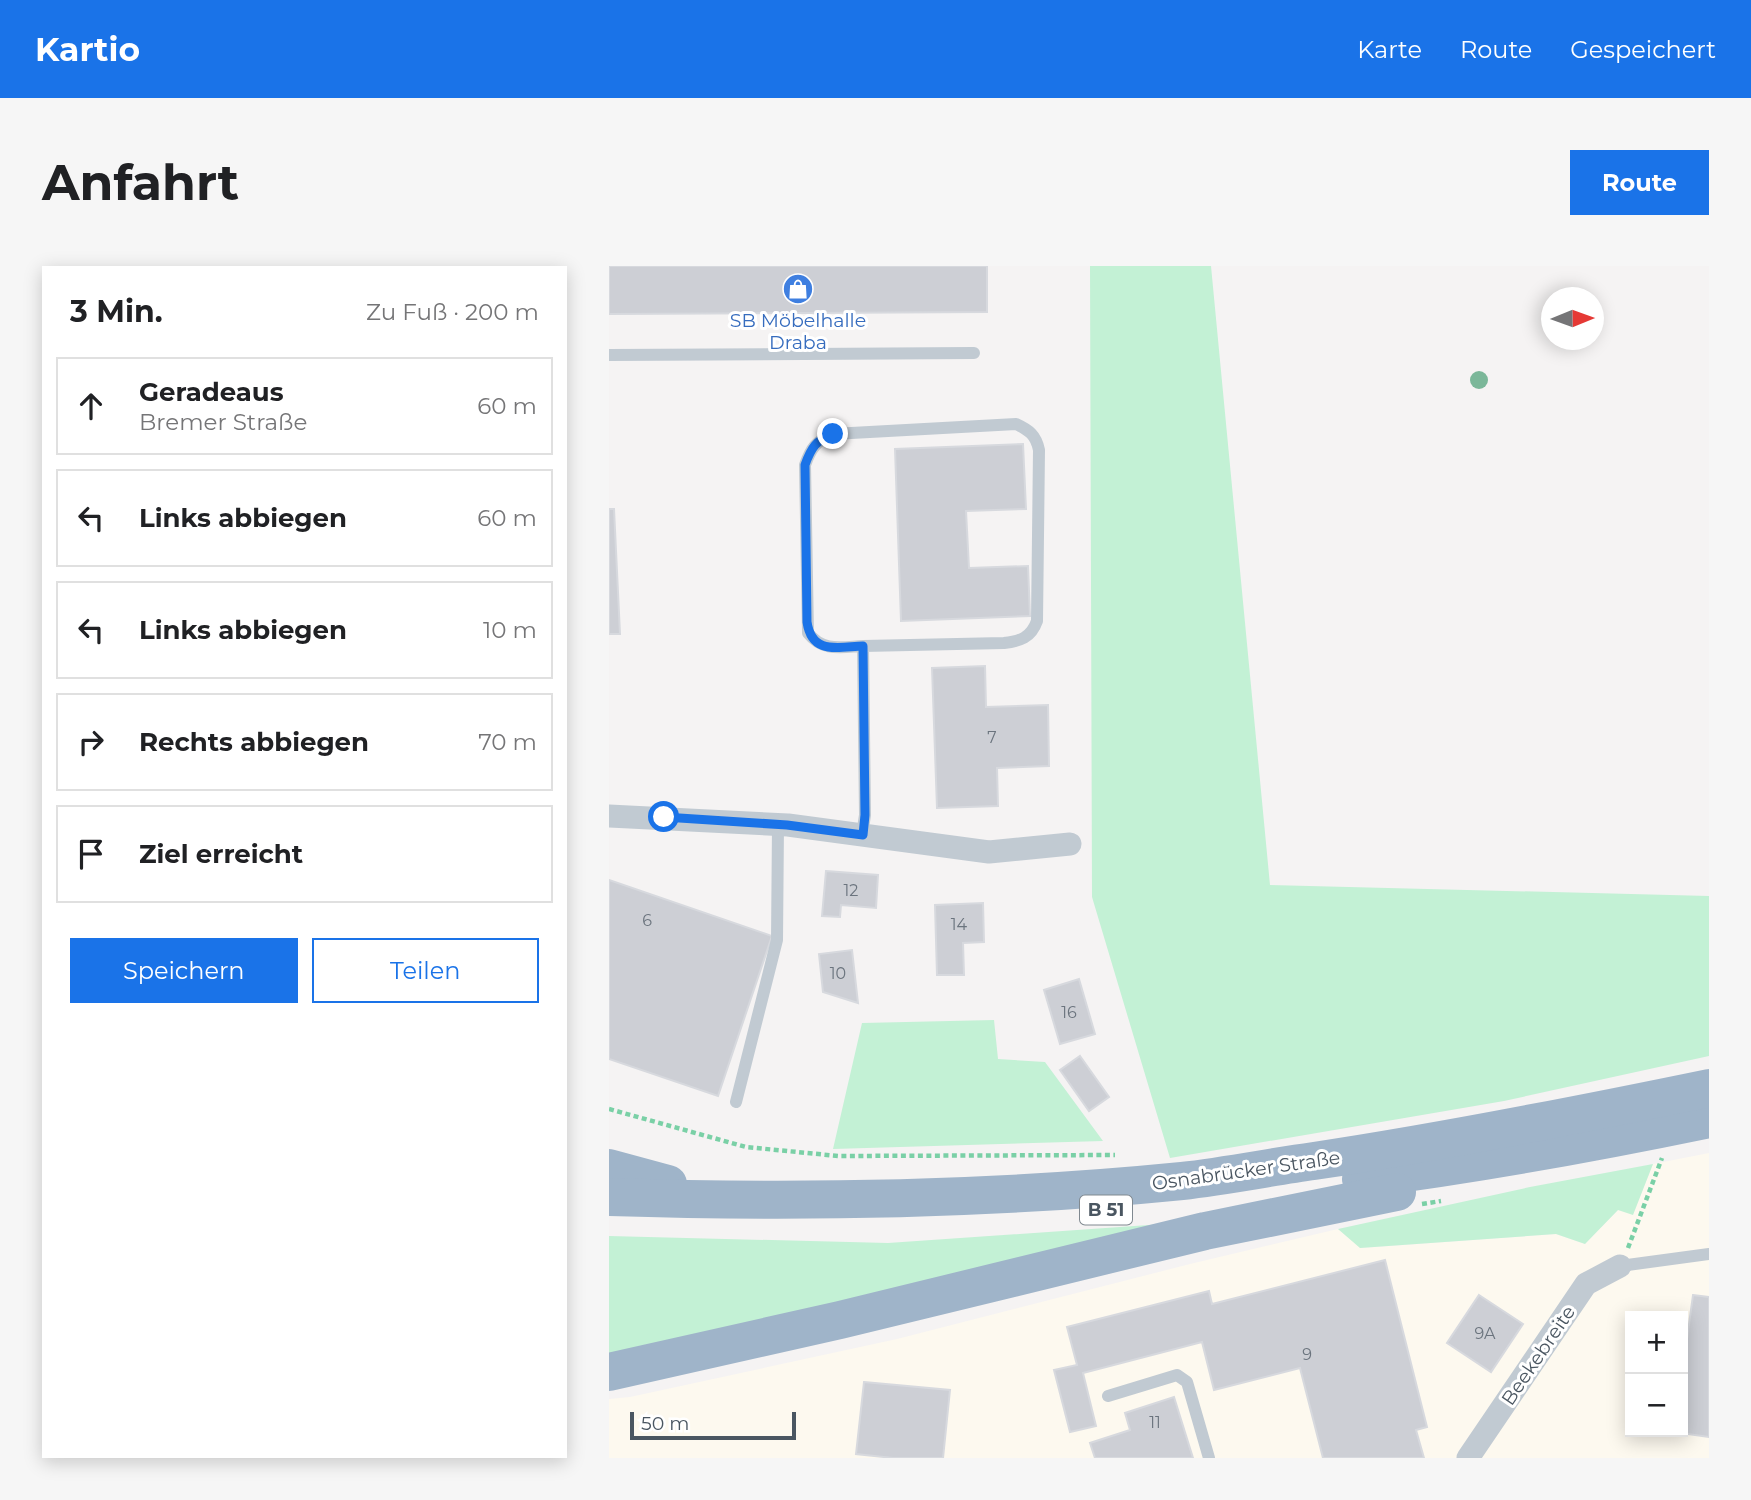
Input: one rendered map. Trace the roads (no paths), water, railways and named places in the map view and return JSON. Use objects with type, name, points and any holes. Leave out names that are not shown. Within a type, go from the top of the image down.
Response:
[{"type":"highway","name":"Osnabrücker Straße","points":[[609,1197],[731,1201],[942,1199],[1060,1192],[1186,1180],[1391,1149],[1709,1088]]},
{"type":"highway","name":"Osnabrücker Straße","points":[[609,1220],[728,1228],[1037,1218],[1449,1168],[1600,1142],[1709,1119]]},
{"type":"highway","points":[[609,1372],[840,1320],[1205,1231],[1392,1193],[1600,1142]]},
{"type":"highway","points":[[609,1168],[731,1201]]},
{"type":"street","points":[[609,817],[664,817],[778,825],[989,852],[1070,844]]},
{"type":"street","name":"Beekebreite","points":[[1468,1458],[1586,1284],[1620,1266]]},
{"type":"lane","points":[[609,355],[974,353]]},
{"type":"lane","points":[[1016,424],[1028,430],[1036,439],[1039,450],[1037,621],[1033,630],[1018,641],[1004,643],[863,646],[825,648],[815,642],[808,633],[805,465],[811,448],[821,439],[833,434],[1016,424]]},
{"type":"lane","points":[[863,646],[863,835]]},
{"type":"lane","points":[[736,1102],[777,940],[778,825]]},
{"type":"lane","points":[[1620,1266],[1709,1254]]},
{"type":"lane","points":[[1108,1396],[1177,1375],[1187,1382],[1209,1458]]},
{"type":"place","name":"SB Möbelhalle Draba","points":[[798,289]]}]
